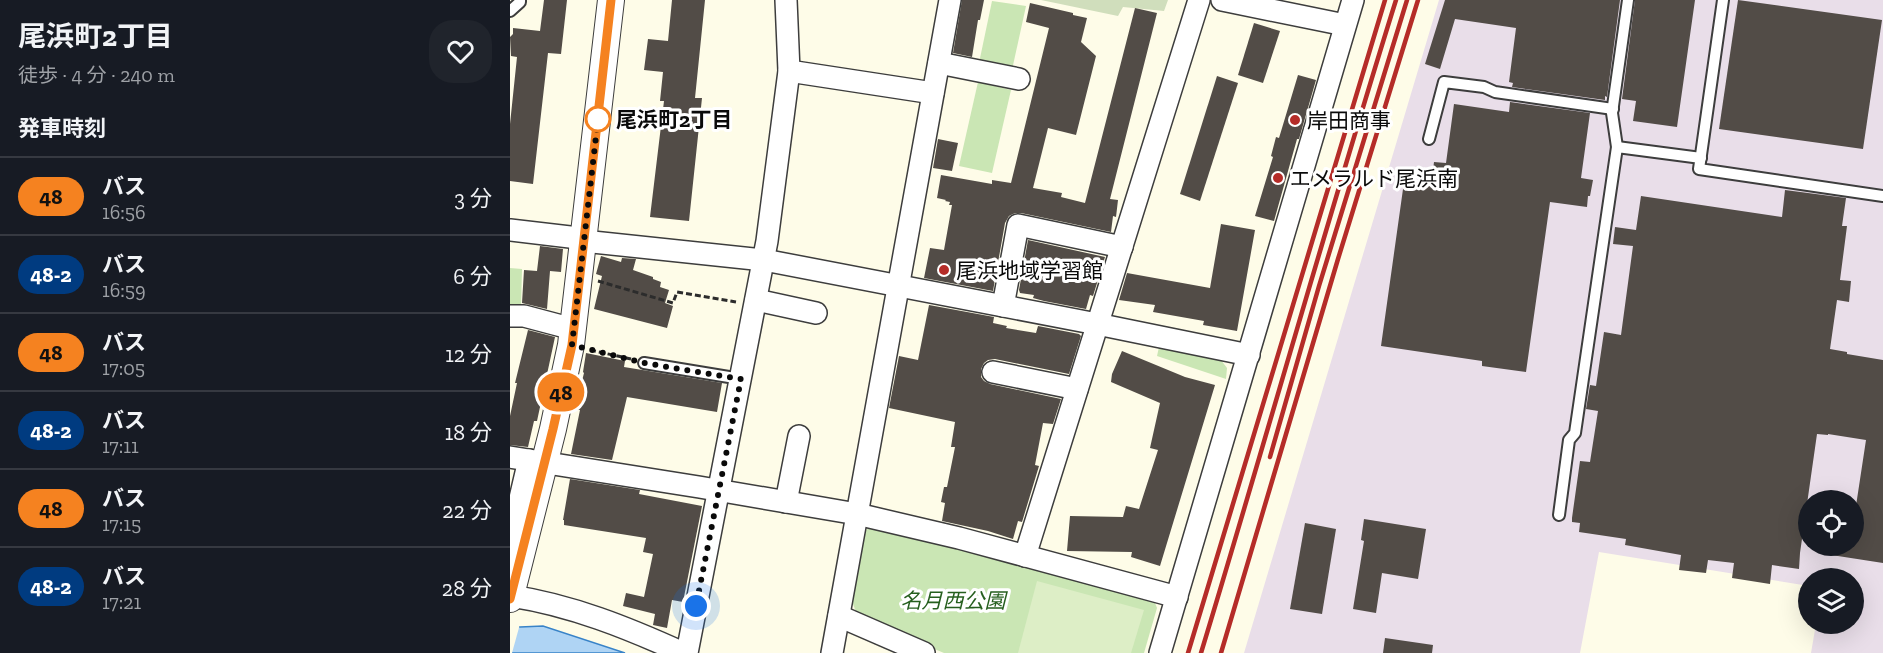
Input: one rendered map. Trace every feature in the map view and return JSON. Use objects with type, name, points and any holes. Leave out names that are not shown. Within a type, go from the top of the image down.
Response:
[{"type":"street","points":[[510,541],[528,460],[572,337],[611,0]]},
{"type":"street","points":[[528,460],[510,598],[533,599],[571,609],[623,627],[685,653],[764,260],[789,71],[786,0]]},
{"type":"street","points":[[832,653],[950,0]]},
{"type":"street","points":[[1025,556],[1199,0]]},
{"type":"street","points":[[1222,0],[1346,25]]},
{"type":"street","points":[[1160,653],[1353,0]]},
{"type":"street","points":[[939,63],[1019,79]]},
{"type":"street","points":[[789,71],[933,93]]},
{"type":"street","points":[[1003,306],[1018,225],[1122,247]]},
{"type":"street","points":[[510,230],[570,237],[583,241],[764,260],[1249,355]]},
{"type":"street","points":[[756,303],[816,313]]},
{"type":"street","points":[[510,316],[524,316],[572,337]]},
{"type":"street","points":[[993,372],[1077,389]]},
{"type":"street","points":[[786,502],[799,436]]},
{"type":"street","points":[[528,460],[857,514],[1177,597]]},
{"type":"street","points":[[839,616],[924,653]]},
{"type":"lane","points":[[510,11],[520,0]]},
{"type":"lane","points":[[1558,515],[1569,440],[1575,433],[1617,147],[1613,109],[1628,0]]},
{"type":"lane","points":[[1723,0],[1700,169],[1883,195]]},
{"type":"lane","points":[[1429,139],[1444,82],[1484,87],[1495,92],[1613,109]]},
{"type":"lane","points":[[1617,147],[1701,158]]},
{"type":"lane","points":[[644,363],[741,379]]},
{"type":"path","points":[[579,276],[673,303],[677,292],[756,303]]},
{"type":"path","points":[[572,337],[644,363]]},
{"type":"shaded area","points":[[1439,0],[1883,0],[1883,653],[1811,653],[1814,634],[1864,634],[1864,568],[1798,568],[1798,584],[1599,552],[1580,653],[1244,653]]},
{"type":"green space","points":[[1041,0],[1168,0],[1164,11],[1123,7],[1118,16]]},
{"type":"green space","points":[[992,1],[1026,6],[1012,70],[979,63]]},
{"type":"green space","points":[[978,82],[1011,90],[992,173],[959,166]]},
{"type":"green space","points":[[510,268],[522,269],[521,309],[510,309]]},
{"type":"green space","points":[[1159,347],[1221,360],[1227,368],[1226,379],[1157,356]]},
{"type":"green space","name":"名月西公園","points":[[871,526],[1153,598],[1157,608],[1144,653],[944,653],[858,617],[851,599],[863,533]]},
{"type":"green space","points":[[1037,581],[1144,610],[1131,653],[1018,653]]},
{"type":"water","points":[[510,624],[520,627],[543,626],[625,653],[510,653]]},
{"type":"pier","points":[[510,621],[520,624],[512,653],[510,653]]},
{"type":"building","points":[[544,0],[567,0],[561,54],[548,53],[533,184],[510,181],[510,124],[517,57],[511,56],[510,37],[513,34],[513,28],[540,31]]},
{"type":"building","points":[[672,0],[705,0],[695,98],[702,98],[689,221],[650,217],[664,101],[660,101],[663,72],[644,70],[648,39],[668,41]]},
{"type":"building","points":[[962,0],[984,0],[972,57],[953,53]]},
{"type":"building","points":[[1445,0],[1620,0],[1607,97],[1605,96],[1605,100],[1512,87],[1513,83],[1509,82],[1516,28],[1455,19],[1440,69],[1425,64]]},
{"type":"building","points":[[1635,0],[1695,0],[1677,127],[1633,121],[1636,101],[1622,99]]},
{"type":"building","points":[[1738,0],[1882,20],[1863,149],[1719,129]]},
{"type":"building","points":[[1030,3],[1087,18],[1081,42],[1096,56],[1076,135],[1048,128],[1033,188],[1062,193],[1061,197],[1085,203],[1135,8],[1157,13],[1110,199],[1118,200],[1111,232],[1015,213],[1009,216],[1005,223],[993,291],[924,278],[930,248],[944,250],[952,205],[949,205],[950,202],[946,200],[937,198],[941,175],[992,184],[992,180],[1011,183],[1049,28],[1026,22]]},
{"type":"building","points":[[1254,23],[1280,31],[1263,83],[1238,75]]},
{"type":"building","points":[[1298,75],[1316,80],[1274,221],[1255,216],[1273,157],[1271,156],[1276,137],[1279,138]]},
{"type":"building","points":[[1217,76],[1238,83],[1200,201],[1180,194]]},
{"type":"building","points":[[1510,102],[1590,113],[1581,178],[1593,180],[1590,196],[1588,196],[1587,207],[1550,202],[1526,372],[1482,366],[1482,361],[1381,346],[1404,182],[1431,186],[1434,162],[1446,163],[1454,104],[1509,112]]},
{"type":"building","points":[[938,139],[958,143],[952,171],[933,168]]},
{"type":"building","points":[[1785,190],[1846,198],[1842,226],[1847,226],[1840,280],[1851,281],[1849,302],[1837,300],[1830,349],[1883,360],[1883,563],[1838,556],[1864,556],[1864,490],[1858,490],[1866,440],[1828,434],[1817,434],[1809,490],[1798,490],[1799,568],[1772,565],[1770,584],[1732,578],[1734,563],[1708,560],[1706,573],[1679,570],[1681,555],[1625,545],[1626,539],[1579,532],[1580,523],[1572,522],[1572,518],[1580,461],[1590,462],[1598,411],[1586,409],[1590,385],[1596,386],[1604,332],[1621,335],[1633,246],[1613,244],[1615,227],[1636,230],[1641,196],[1782,217]]},
{"type":"building","points":[[1221,224],[1255,230],[1237,331],[1203,325],[1204,321],[1153,312],[1155,305],[1119,300],[1127,273],[1210,288]]},
{"type":"building","points":[[1028,240],[1105,257],[1093,296],[1090,295],[1086,309],[1044,301],[1033,298],[1034,295],[1020,293]]},
{"type":"building","points":[[540,246],[563,249],[561,272],[550,271],[547,309],[522,303],[524,270],[537,271]]},
{"type":"building","points":[[601,256],[621,262],[622,258],[636,259],[633,270],[653,277],[661,282],[660,287],[669,290],[665,303],[673,306],[667,328],[594,309],[602,276],[596,274]]},
{"type":"building","points":[[929,305],[994,317],[993,323],[1007,326],[1006,328],[1036,333],[1038,326],[1081,336],[1069,374],[995,359],[988,360],[981,369],[981,377],[990,384],[1061,399],[1053,424],[1043,423],[1035,465],[1039,466],[1022,522],[1018,521],[1013,539],[942,521],[945,503],[941,502],[944,487],[947,487],[955,447],[951,447],[955,422],[889,408],[899,356],[918,360]]},
{"type":"building","points":[[528,330],[555,337],[537,421],[534,421],[528,447],[510,445],[510,416],[517,383],[515,383]]},
{"type":"building","points":[[1122,351],[1185,377],[1215,385],[1160,566],[1131,557],[1132,552],[1067,551],[1070,516],[1123,517],[1126,506],[1139,509],[1158,450],[1150,448],[1160,403],[1111,382]]},
{"type":"building","points":[[586,353],[625,361],[624,367],[722,383],[717,412],[627,397],[612,460],[571,454],[580,410],[575,409],[584,373]]},
{"type":"building","points":[[570,479],[640,490],[639,494],[702,506],[683,602],[672,600],[667,628],[653,625],[655,614],[623,606],[626,593],[644,597],[653,554],[643,552],[646,538],[564,525]]},
{"type":"building","points":[[1364,519],[1426,529],[1418,579],[1382,573],[1376,613],[1353,609],[1364,541],[1361,540]]},
{"type":"building","points":[[1305,523],[1336,529],[1322,614],[1290,609]]},
{"type":"building","points":[[1385,638],[1433,645],[1432,653],[1383,653]]},
{"type":"railway","points":[[1188,653],[1385,0]]},
{"type":"railway","points":[[1201,653],[1396,0]]},
{"type":"railway","points":[[1270,457],[1319,286],[1407,0]]},
{"type":"railway","points":[[1221,653],[1418,0]]},
{"type":"bus line","name":"48","points":[[510,599],[572,345],[611,0]]},
{"type":"place","name":"尾浜町2丁目","points":[[598,119]]},
{"type":"place","name":"岸田商事","points":[[1295,120]]},
{"type":"place","name":"エメラルド尾浜南","points":[[1278,178]]},
{"type":"place","name":"尾浜地域学習館","points":[[944,270]]},
{"type":"route","points":[[598,119],[572,345],[644,363],[741,379],[696,606]]}]
